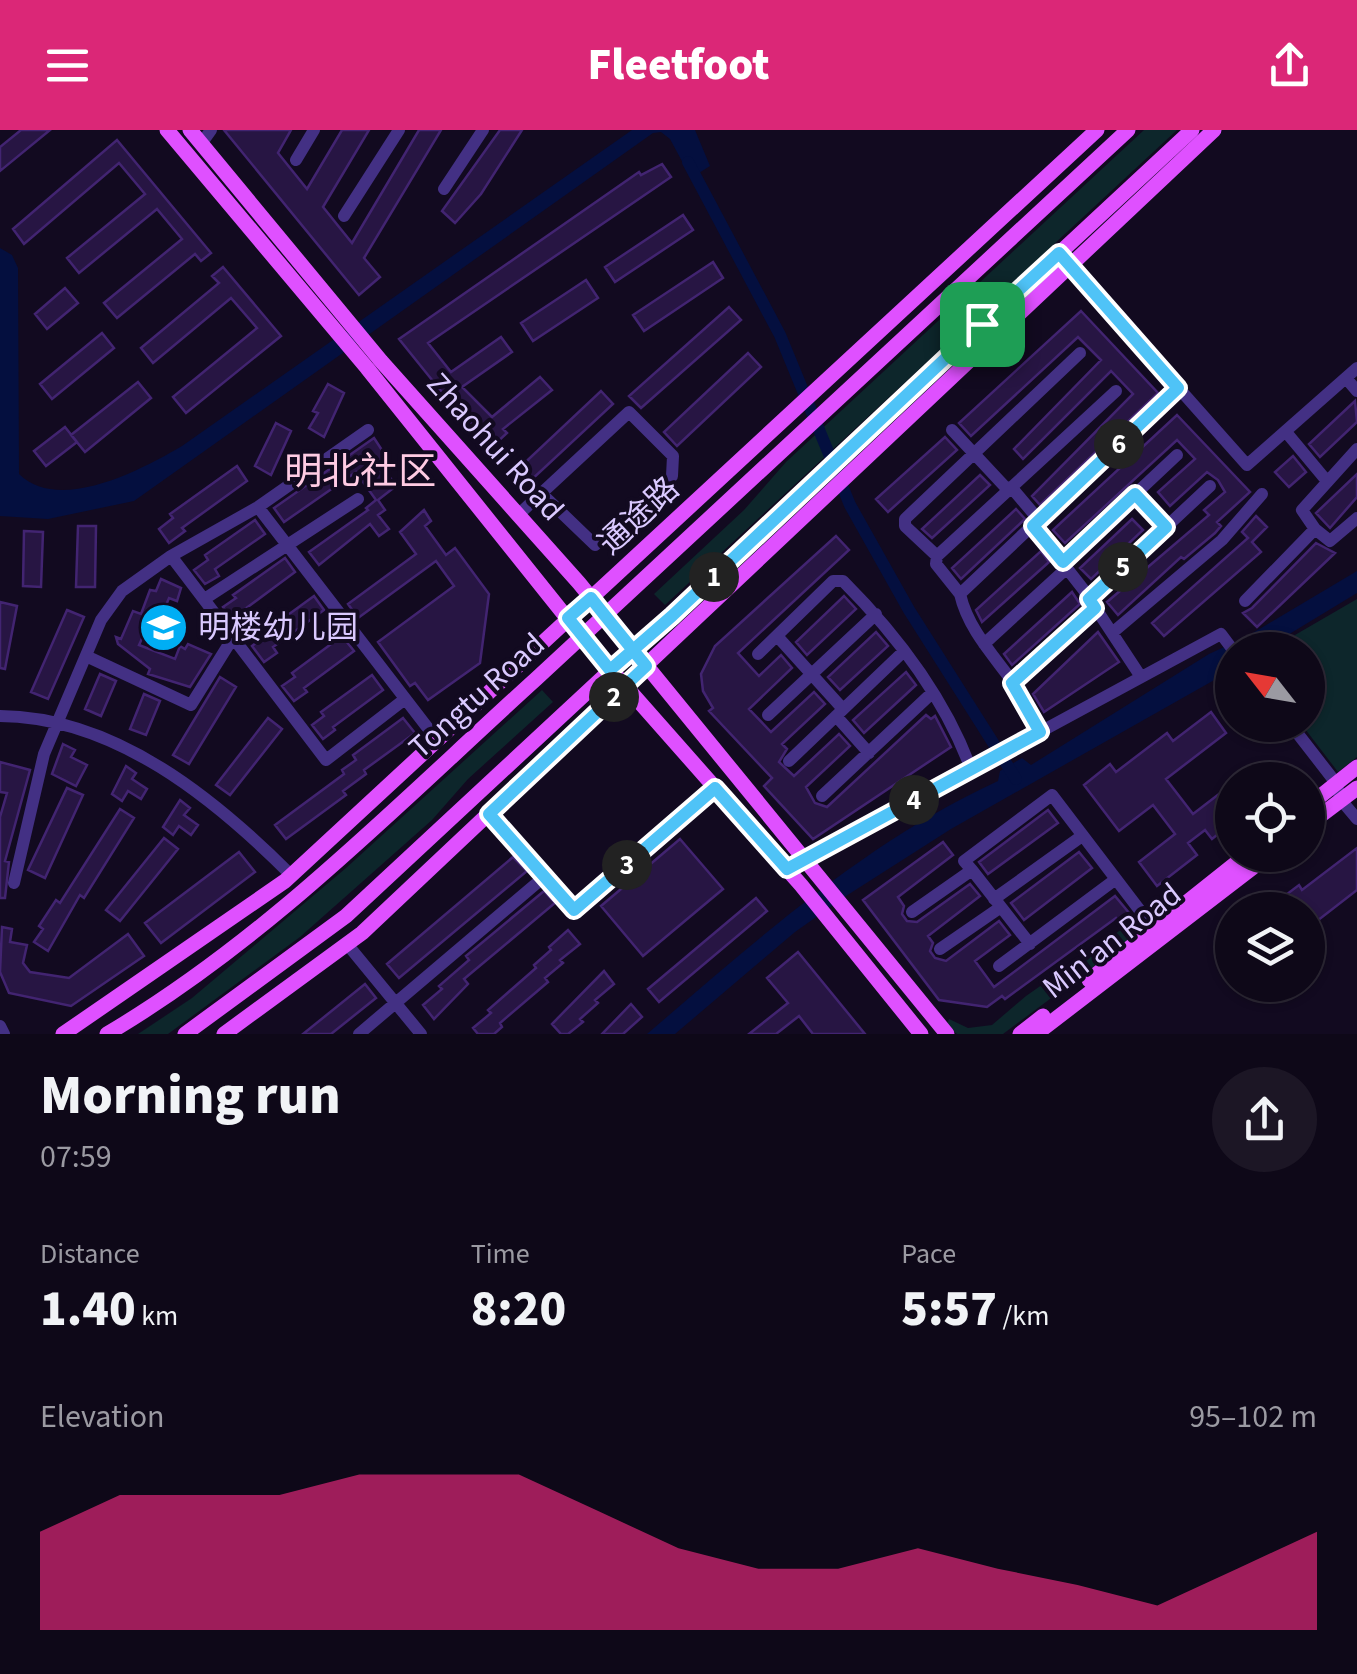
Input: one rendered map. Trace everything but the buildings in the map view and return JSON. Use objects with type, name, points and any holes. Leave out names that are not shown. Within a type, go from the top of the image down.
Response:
[{"type":"main road","name":"Zhaohui Road","points":[[167,130],[324,304],[583,638],[787,869],[921,1034]]},
{"type":"main road","name":"Zhaohui Road","points":[[190,130],[324,304]]},
{"type":"main road","name":"通途路","points":[[63,1034],[291,876],[1096,130]]},
{"type":"main road","name":"Tongtu Road","points":[[107,1034],[166,1000],[254,932],[583,638],[1128,130]]},
{"type":"main road","points":[[224,1034],[347,944],[489,814],[861,464],[1192,130]]},
{"type":"main road","points":[[185,1034],[346,916],[867,431],[1214,130]]},
{"type":"main road","name":"Zhaohui Road","points":[[374,364],[591,598],[946,1034]]},
{"type":"main road","points":[[1325,791],[1357,766]]},
{"type":"main road","points":[[1325,812],[1357,788]]},
{"type":"main road","name":"Min'an Road","points":[[1020,1034],[1225,872]]},
{"type":"main road","name":"Min'an Road","points":[[1036,1034],[1247,872]]},
{"type":"street","points":[[202,144],[211,130]]},
{"type":"street","points":[[296,160],[314,130]]},
{"type":"street","points":[[344,216],[399,130]]},
{"type":"street","points":[[444,189],[483,130]]},
{"type":"street","points":[[1065,259],[1246,466],[1357,368]]},
{"type":"street","points":[[937,556],[905,526],[905,519],[1080,353]]},
{"type":"street","points":[[1346,378],[1357,391]]},
{"type":"street","points":[[960,594],[1178,388]]},
{"type":"street","points":[[1040,732],[984,644],[960,594],[936,564],[937,556],[1116,391]]},
{"type":"street","points":[[518,515],[630,412],[673,456],[672,476],[595,545],[542,494]]},
{"type":"street","points":[[14,883],[44,754],[101,620],[122,590],[171,556],[258,507],[368,430]]},
{"type":"street","points":[[952,430],[1010,489],[1141,677]]},
{"type":"street","points":[[1286,432],[1326,480]]},
{"type":"street","points":[[1357,449],[1302,510],[1330,542],[1357,518]]},
{"type":"street","points":[[984,644],[1177,455]]},
{"type":"street","points":[[1012,683],[1210,486]]},
{"type":"street","points":[[1135,494],[1166,527]]},
{"type":"street","points":[[1112,633],[1222,540],[1262,494]]},
{"type":"street","points":[[206,598],[358,499]]},
{"type":"street","points":[[258,507],[437,740]]},
{"type":"street","points":[[1245,601],[1315,529]]},
{"type":"street","points":[[171,556],[326,760],[405,699]]},
{"type":"street","points":[[758,654],[833,582],[844,581],[876,614],[932,693],[974,768]]},
{"type":"street","points":[[768,715],[876,614]]},
{"type":"street","points":[[86,656],[191,705],[234,636]]},
{"type":"street","points":[[777,636],[812,674],[869,752]]},
{"type":"street","points":[[787,869],[809,864],[974,768],[1215,640]]},
{"type":"street","points":[[789,761],[903,652]]},
{"type":"street","points":[[822,796],[932,693]]},
{"type":"street","points":[[0,716],[58,722],[150,761],[248,832],[291,876]]},
{"type":"street","points":[[1304,742],[1336,782],[1341,800],[1357,820]]},
{"type":"street","points":[[489,814],[574,910],[715,788]]},
{"type":"street","points":[[1030,944],[964,861],[1052,795],[1154,930]]},
{"type":"street","points":[[940,950],[1082,836]]},
{"type":"street","points":[[912,912],[972,870]]},
{"type":"street","points":[[359,1034],[544,878]]},
{"type":"street","points":[[999,966],[1116,879]]},
{"type":"street","points":[[347,944],[421,1034]]},
{"type":"street","points":[[0,1026],[4,1034]]},
{"type":"green space","points":[[1144,130],[1177,130],[665,605],[654,594],[744,510],[786,462]]},
{"type":"green space","points":[[1357,599],[1357,757],[1338,772],[1315,742],[1325,742],[1325,632],[1300,632]]},
{"type":"green space","points":[[542,690],[553,702],[468,779],[432,820],[300,937],[168,1034],[138,1034],[192,998],[346,868]]},
{"type":"green space","points":[[1143,921],[1148,926],[1003,1034],[957,1034],[946,1026],[949,1019],[968,1028],[992,1025],[1026,996],[1122,929]]},
{"type":"shaded area","points":[[632,130],[695,130],[710,166],[691,178],[670,139],[661,132],[653,133],[134,501],[48,519],[0,516],[0,248],[12,255],[18,268],[19,474],[36,485],[56,490],[78,489],[124,476],[182,446]]},
{"type":"shaded area","points":[[1357,571],[1357,593],[1293,632],[1254,632]]},
{"type":"shaded area","points":[[1215,651],[1215,680],[951,829],[846,896],[795,932],[675,1034],[647,1034],[857,863],[949,806],[998,781],[1000,771],[1022,758],[1031,765]]},
{"type":"waterway","points":[[688,162],[780,335],[850,505],[909,610],[1016,779]]},
{"type":"place","name":"明楼幼儿园","points":[[163,628]]},
{"type":"district","name":"明北社区","points":[[360,472]]},
{"type":"route","points":[[982,324],[672,616],[633,650],[610,670],[568,618],[591,598],[606,616],[633,650],[646,666],[489,814],[574,910],[715,788],[787,869],[1040,732],[1012,683],[1095,608],[1089,599],[1166,527],[1135,494],[1063,562],[1033,526],[1178,388],[1059,253],[982,324]]}]
